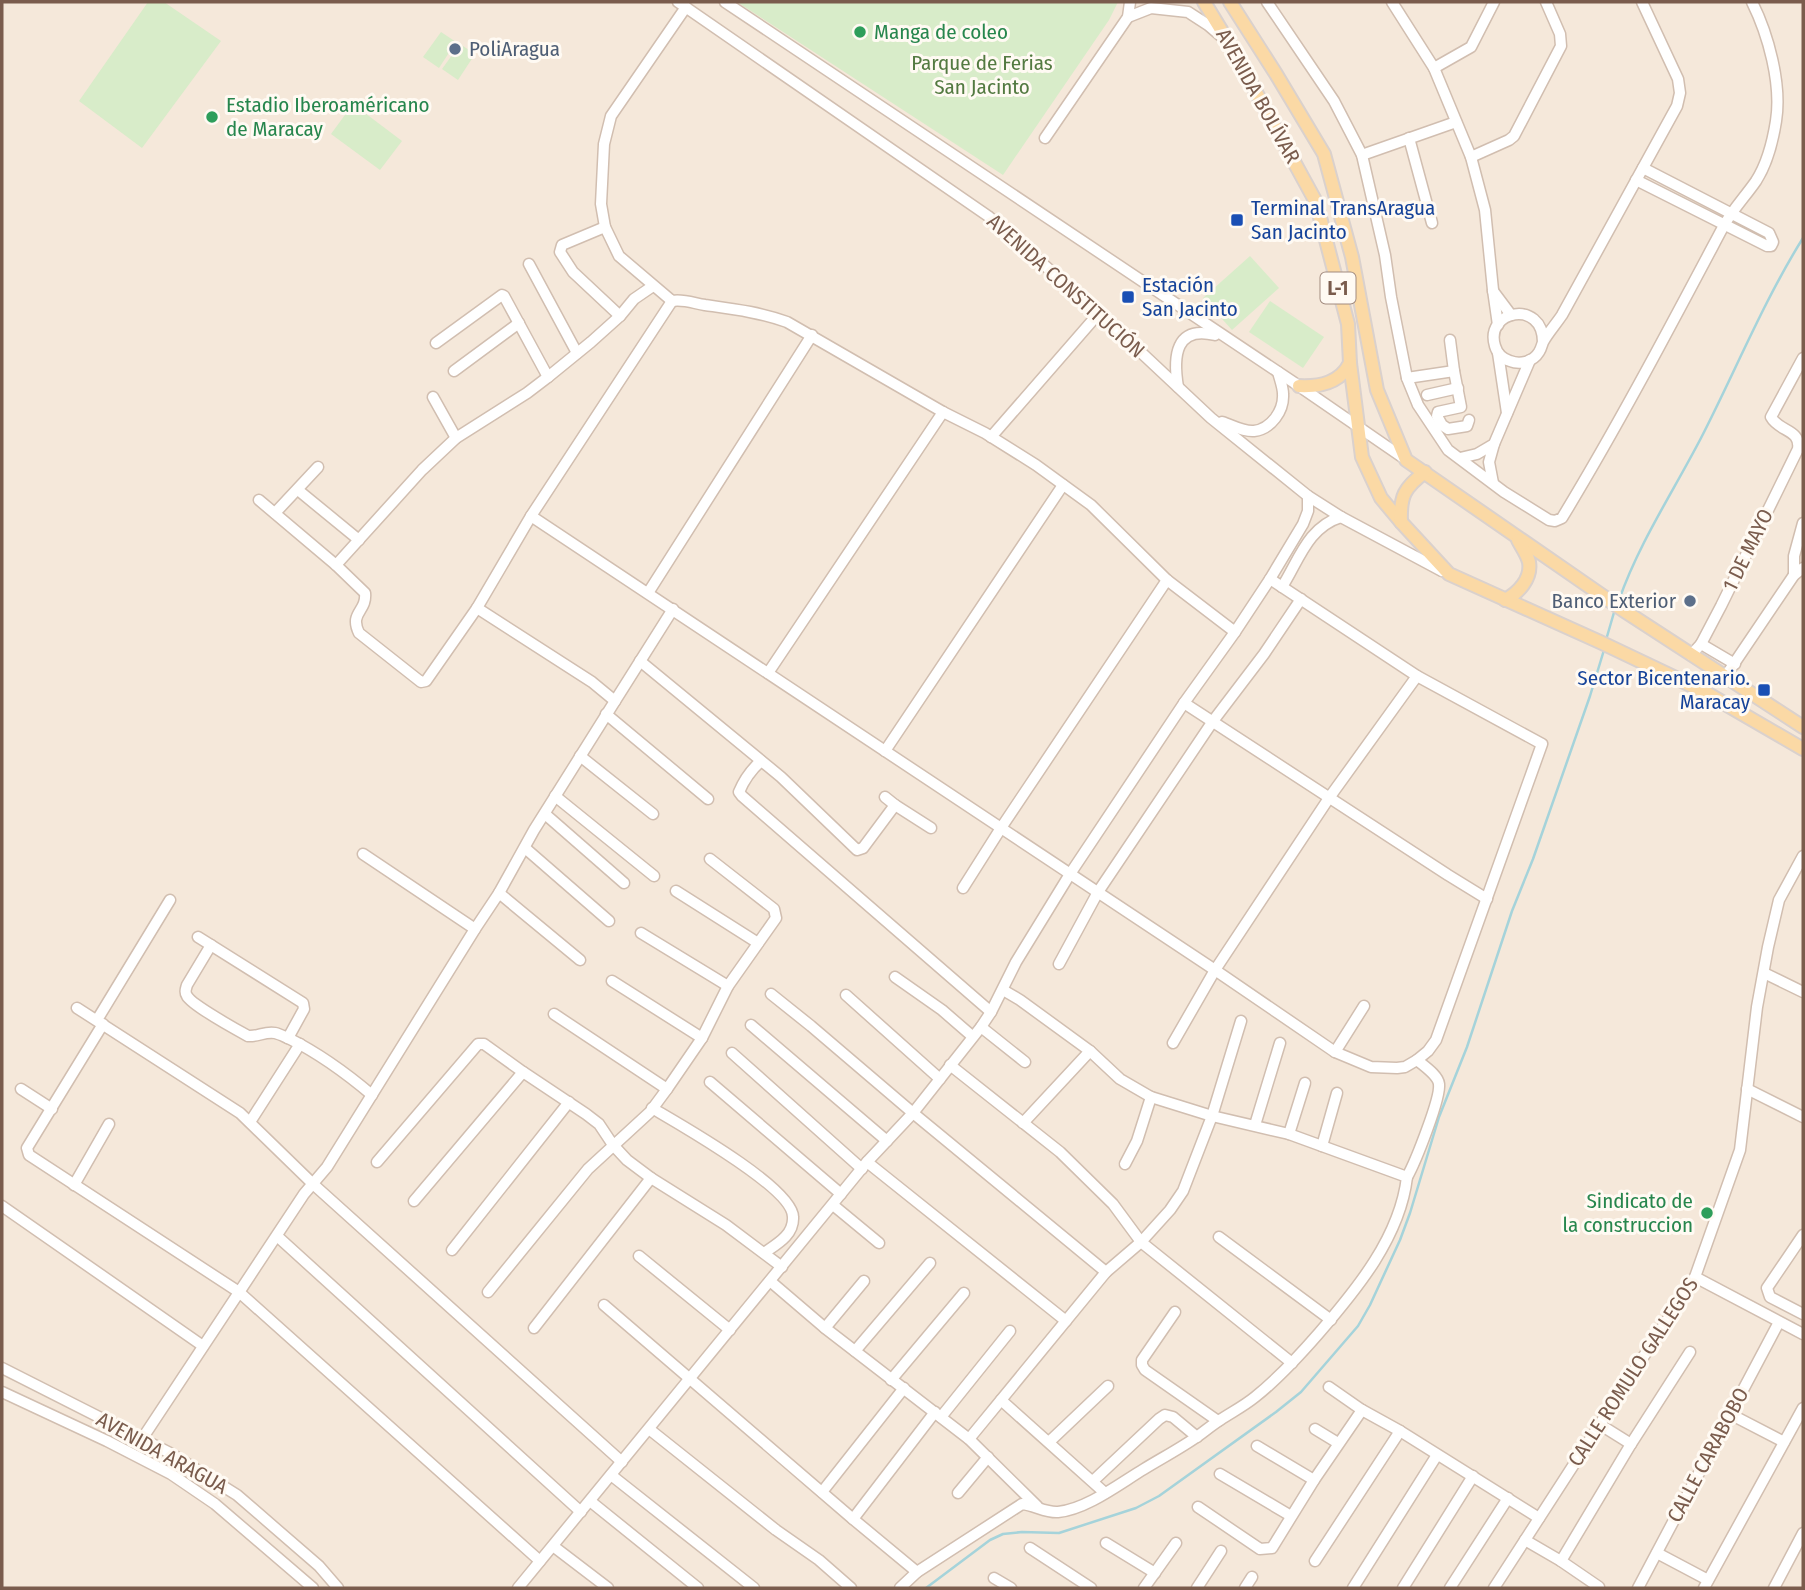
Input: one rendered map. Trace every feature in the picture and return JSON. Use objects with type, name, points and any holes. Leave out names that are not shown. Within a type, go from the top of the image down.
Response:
[{"type":"main road","name":"AVENIDA BOLÍVAR","points":[[1203,2],[1229,43],[1316,202],[1348,324],[1362,457],[1381,498],[1449,574]]},
{"type":"main road","name":"AVENIDA BOLÍVAR","points":[[1230,2],[1324,154],[1352,257],[1377,390],[1406,460]]},
{"type":"main road","points":[[1299,386],[1325,385],[1346,370],[1350,363]]},
{"type":"main road","points":[[1406,460],[1623,610],[1803,727]]},
{"type":"main road","points":[[1401,522],[1400,508],[1406,489],[1425,472]]},
{"type":"main road","points":[[1505,600],[1515,594],[1528,577],[1529,562],[1516,537]]},
{"type":"main road","name":"L-1","points":[[1449,574],[1703,691],[1803,749]]},
{"type":"street","name":"AVENIDA CONSTITUCIÓN","points":[[725,2],[1406,460]]},
{"type":"street","points":[[1045,138],[1128,17],[1130,2]]},
{"type":"street","points":[[1267,2],[1334,101],[1362,155],[1385,255],[1407,377],[1418,405],[1448,450],[1504,492],[1555,521],[1562,518],[1609,440],[1725,224],[1757,178],[1767,157],[1777,117],[1777,88],[1766,40],[1752,2]]},
{"type":"street","points":[[1392,2],[1434,68],[1472,157],[1485,210],[1497,325],[1494,344],[1498,353],[1507,413]]},
{"type":"street","points":[[1434,68],[1471,47],[1494,2]]},
{"type":"street","points":[[1472,157],[1514,136],[1561,46],[1560,34],[1546,2]]},
{"type":"street","points":[[1498,353],[1513,363],[1522,363],[1539,352],[1677,106],[1680,93],[1678,79],[1642,2]]},
{"type":"street","name":"AVENIDA CONSTITUCIÓN","points":[[682,5],[988,216],[1099,313],[1211,418],[1308,496],[1341,517],[1449,574]]},
{"type":"street","points":[[682,5],[611,116],[604,144],[601,204],[605,227],[619,256],[671,301],[682,300],[762,313],[787,322],[1037,465],[1091,505],[1167,580],[1235,632]]},
{"type":"street","points":[[1128,17],[1151,8],[1188,12],[1229,43]]},
{"type":"street","points":[[1362,155],[1456,122]]},
{"type":"street","points":[[1409,138],[1432,223]]},
{"type":"street","points":[[1636,180],[1771,246],[1773,242],[1769,233],[1643,168]]},
{"type":"street","points":[[605,227],[562,245],[560,252],[573,272],[620,316]]},
{"type":"street","points":[[529,264],[577,353]]},
{"type":"street","points":[[336,565],[422,470],[456,438],[548,377],[620,316],[634,299],[653,286]]},
{"type":"street","points":[[1493,290],[1511,315]]},
{"type":"street","points":[[436,343],[502,295],[548,377]]},
{"type":"street","points":[[259,500],[365,593],[365,602],[355,618],[359,633],[421,682],[426,681],[477,608],[531,516],[671,301]]},
{"type":"street","points":[[991,437],[1099,313]]},
{"type":"street","points":[[1541,327],[1562,314]]},
{"type":"street","points":[[1497,325],[1511,315],[1532,317],[1541,327],[1543,342]]},
{"type":"street","points":[[454,371],[519,323]]},
{"type":"street","points":[[1178,387],[1175,356],[1178,347],[1196,333],[1223,336]]},
{"type":"street","points":[[648,593],[812,335]]},
{"type":"street","points":[[1450,340],[1461,407],[1438,412],[1437,416],[1448,429],[1467,426],[1469,420]]},
{"type":"street","name":"1 DE MAYO","points":[[1692,655],[1701,644],[1798,449],[1799,441],[1795,435],[1776,425],[1770,417],[1803,358]]},
{"type":"street","points":[[1493,483],[1489,462],[1494,444],[1530,360]]},
{"type":"street","points":[[1407,377],[1454,371]]},
{"type":"street","points":[[1211,418],[1242,429],[1253,431],[1266,428],[1273,422],[1283,400],[1278,372]]},
{"type":"street","points":[[1427,395],[1458,388]]},
{"type":"street","points":[[433,397],[456,438]]},
{"type":"street","points":[[768,673],[943,412]]},
{"type":"street","points":[[1460,458],[1477,454],[1494,444]]},
{"type":"street","points":[[275,513],[318,467]]},
{"type":"street","points":[[885,751],[1063,485]]},
{"type":"street","points":[[298,490],[359,540]]},
{"type":"street","points":[[518,1588],[864,1165],[913,1114],[981,1027],[1016,962],[1070,874],[1184,703],[1235,632],[1303,524],[1308,512],[1308,496]]},
{"type":"street","points":[[531,516],[1335,1052],[1359,1063],[1380,1068],[1405,1067],[1428,1051],[1436,1040],[1542,744],[1417,676],[1282,587],[1272,574]]},
{"type":"street","points":[[1282,587],[1316,531],[1329,520],[1341,517]]},
{"type":"street","points":[[1794,575],[1794,556],[1803,523]]},
{"type":"street","points":[[1725,677],[1794,575],[1803,568]]},
{"type":"street","points":[[1272,574],[1289,577]]},
{"type":"street","points":[[963,888],[1167,580]]},
{"type":"street","points":[[1059,964],[1098,892],[1213,722],[1301,599]]},
{"type":"street","points":[[477,608],[592,682],[615,701]]},
{"type":"street","points":[[142,1439],[304,1194],[327,1167],[673,610]]},
{"type":"street","points":[[1701,644],[1735,664]]},
{"type":"street","points":[[640,661],[781,777],[857,850],[863,848],[895,805]]},
{"type":"street","points":[[1172,1043],[1215,970],[1329,798],[1417,676]]},
{"type":"street","points":[[1184,703],[1487,899]]},
{"type":"street","points":[[607,714],[708,800]]},
{"type":"street","points":[[580,756],[653,814]]},
{"type":"street","points":[[761,761],[741,786],[739,792],[742,796],[991,1012]]},
{"type":"street","points":[[555,796],[654,876]]},
{"type":"street","points":[[885,797],[930,828]]},
{"type":"street","points":[[545,814],[624,883]]},
{"type":"street","points":[[524,848],[609,921]]},
{"type":"street","points":[[363,854],[475,929]]},
{"type":"street","name":"CALLE ROMULO GALLEGOS","points":[[1494,1588],[1695,1277],[1740,1150],[1757,1007],[1779,900],[1803,856]]},
{"type":"street","points":[[488,1292],[588,1168],[652,1108],[667,1089],[702,1038],[729,986],[773,925],[776,918],[774,909],[710,859]]},
{"type":"street","points":[[676,891],[758,943]]},
{"type":"street","points":[[499,894],[580,960]]},
{"type":"street","points":[[170,900],[52,1109],[27,1148],[29,1155],[239,1292],[540,1561]]},
{"type":"street","points":[[640,933],[729,986]]},
{"type":"street","points":[[198,937],[303,1003],[304,1009],[288,1038]]},
{"type":"street","points":[[211,945],[187,985],[187,997],[248,1036],[269,1032],[300,1044],[346,1073],[372,1095]]},
{"type":"street","points":[[1764,973],[1803,992]]},
{"type":"street","points":[[895,977],[942,1010],[972,1036]]},
{"type":"street","points":[[612,981],[702,1038]]},
{"type":"street","points":[[1003,990],[1090,1051],[1120,1079],[1151,1097],[1212,1116],[1289,1134],[1407,1177]]},
{"type":"street","points":[[771,993],[913,1114],[1106,1272]]},
{"type":"street","points":[[846,995],[940,1079]]},
{"type":"street","points":[[1335,1052],[1364,1006]]},
{"type":"street","points":[[77,1008],[250,1122],[313,1184],[622,1462]]},
{"type":"street","points":[[554,1014],[667,1089]]},
{"type":"street","points":[[969,1439],[1106,1272],[1141,1242],[1183,1191],[1212,1116],[1241,1021]]},
{"type":"street","points":[[751,1025],[887,1141]]},
{"type":"street","points":[[981,1027],[1025,1062]]},
{"type":"street","points":[[1255,1125],[1280,1043]]},
{"type":"street","points":[[250,1122],[300,1044]]},
{"type":"street","points":[[377,1162],[478,1044],[484,1044],[599,1124],[627,1160],[651,1178],[726,1225],[782,1267]]},
{"type":"street","points":[[1023,1123],[1090,1051]]},
{"type":"street","points":[[732,1053],[864,1165],[1066,1321]]},
{"type":"street","points":[[900,1588],[917,1572],[1022,1504],[1058,1512],[1079,1506],[1105,1493],[1197,1437],[1282,1375],[1367,1275],[1396,1218],[1407,1177],[1432,1118],[1440,1085],[1417,1060]]},
{"type":"street","points":[[950,1065],[1060,1152],[1113,1204],[1141,1242],[1292,1363]]},
{"type":"street","points":[[414,1201],[523,1072]]},
{"type":"street","points":[[710,1082],[841,1194]]},
{"type":"street","points":[[1289,1134],[1305,1083]]},
{"type":"street","points":[[1747,1088],[1803,1117]]},
{"type":"street","points":[[21,1089],[52,1109]]},
{"type":"street","points":[[1322,1146],[1337,1093]]},
{"type":"street","points":[[1125,1164],[1137,1141],[1151,1097]]},
{"type":"street","points":[[452,1251],[569,1102]]},
{"type":"street","points":[[652,1108],[748,1168],[792,1208],[791,1231],[764,1253]]},
{"type":"street","points":[[74,1185],[109,1124]]},
{"type":"street","points":[[534,1328],[651,1178]]},
{"type":"street","points":[[833,1205],[879,1243]]},
{"type":"street","points":[[2,1206],[203,1346]]},
{"type":"street","points":[[1803,1235],[1767,1288],[1770,1297],[1803,1314]]},
{"type":"street","points":[[277,1236],[580,1512]]},
{"type":"street","points":[[1219,1237],[1331,1320]]},
{"type":"street","points":[[639,1256],[730,1330]]},
{"type":"street","points":[[855,1351],[930,1263]]},
{"type":"street","points":[[1695,1277],[1803,1334]]},
{"type":"street","points":[[770,1281],[825,1328],[969,1439],[1041,1509]]},
{"type":"street","points":[[825,1328],[864,1281]]},
{"type":"street","points":[[891,1380],[964,1293]]},
{"type":"street","points":[[604,1305],[917,1572]]},
{"type":"street","points":[[1175,1312],[1142,1360],[1142,1365],[1144,1370],[1218,1421]]},
{"type":"street","name":"CALLE CARABOBO","points":[[1638,1588],[1779,1322]]},
{"type":"street","points":[[853,1519],[1010,1331]]},
{"type":"street","points":[[1561,1561],[1689,1352]]},
{"type":"street","name":"AVENIDA ARAGUA","points":[[2,1368],[170,1453],[237,1495],[319,1566],[338,1588]]},
{"type":"street","points":[[1049,1443],[1108,1386]]},
{"type":"street","points":[[1329,1387],[1539,1518]]},
{"type":"street","points":[[822,1492],[904,1388]]},
{"type":"street","name":"AVENIDA ARAGUA","points":[[2,1392],[171,1474],[215,1504],[313,1588]]},
{"type":"street","points":[[1001,1400],[1105,1493]]},
{"type":"street","points":[[1657,1553],[1706,1584],[1803,1408]]},
{"type":"street","points":[[1198,1507],[1260,1549],[1272,1548],[1362,1410]]},
{"type":"street","points":[[1730,1414],[1784,1442]]},
{"type":"street","points":[[1093,1481],[1166,1415],[1173,1417],[1197,1437]]},
{"type":"street","points":[[1599,1424],[1631,1444]]},
{"type":"street","points":[[649,1429],[784,1537],[820,1560],[851,1588]]},
{"type":"street","points":[[1315,1429],[1338,1444]]},
{"type":"street","points":[[1315,1561],[1399,1431]]},
{"type":"street","points":[[1257,1446],[1314,1480]]},
{"type":"street","points":[[1353,1588],[1437,1455]]},
{"type":"street","points":[[958,1493],[988,1457]]},
{"type":"street","points":[[1220,1474],[1291,1516]]},
{"type":"street","points":[[611,1475],[754,1588]]},
{"type":"street","points":[[1403,1588],[1473,1476]]},
{"type":"street","points":[[1450,1588],[1508,1498]]},
{"type":"street","points":[[590,1501],[698,1588]]},
{"type":"street","points":[[1774,1588],[1802,1538]]},
{"type":"street","points":[[1525,1540],[1600,1587]]},
{"type":"street","points":[[1144,1588],[1176,1542]]},
{"type":"street","points":[[1105,1543],[1155,1573]]},
{"type":"street","points":[[553,1546],[608,1588]]},
{"type":"street","points":[[1030,1548],[1091,1588]]},
{"type":"street","points":[[1197,1588],[1221,1551]]},
{"type":"street","points":[[1245,1588],[1252,1577]]},
{"type":"street","points":[[994,1578],[1011,1588]]},
{"type":"shaded area","points":[[2,2],[1803,2],[1803,1588],[2,1588]]},
{"type":"green space","points":[[148,2],[164,2],[221,41],[142,148],[79,101]]},
{"type":"green space","name":"Parque de Ferias San Jacinto","points":[[737,2],[1118,2],[1109,20],[1003,175]]},
{"type":"green space","points":[[441,32],[456,42],[439,68],[423,57]]},
{"type":"green space","points":[[460,44],[475,54],[458,80],[442,69]]},
{"type":"green space","points":[[353,104],[402,141],[380,170],[331,134]]},
{"type":"green space","points":[[1250,256],[1279,288],[1232,330],[1203,298]]},
{"type":"green space","points":[[1270,301],[1324,337],[1303,368],[1249,332]]},
{"type":"waterway","points":[[1619,600],[1646,538],[1701,438],[1762,312],[1803,238]]},
{"type":"waterway","points":[[1606,640],[1615,609]]},
{"type":"waterway","points":[[926,1588],[990,1540],[1003,1534],[1059,1533],[1136,1508],[1159,1496],[1301,1392],[1358,1326],[1400,1240],[1410,1213],[1439,1117],[1467,1047],[1604,650]]},
{"type":"place","name":"Manga de coleo","points":[[860,32]]},
{"type":"place","name":"PoliAragua","points":[[455,49]]},
{"type":"place","name":"Estadio Iberoaméricano de Maracay","points":[[212,117]]},
{"type":"place","name":"Terminal TransAragua San Jacinto","points":[[1237,220]]},
{"type":"place","name":"Estación San Jacinto","points":[[1128,297]]},
{"type":"place","name":"Banco Exterior","points":[[1690,601]]},
{"type":"place","name":"Sector Bicentenario. Maracay","points":[[1764,690]]},
{"type":"place","name":"Sindicato de la construccion","points":[[1707,1213]]}]
